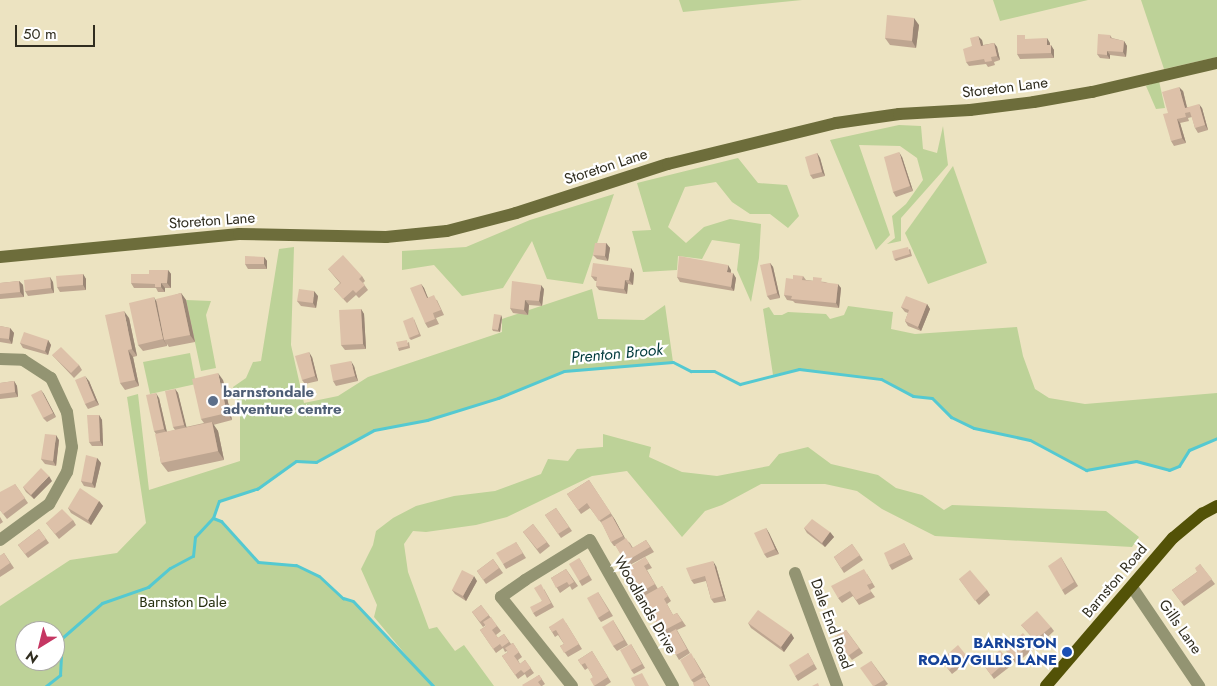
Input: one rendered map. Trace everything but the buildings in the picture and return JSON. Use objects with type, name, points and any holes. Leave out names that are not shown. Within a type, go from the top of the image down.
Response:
[{"type":"main road","name":"Barnston Road","points":[[1046,686],[1173,538],[1202,514],[1217,506]]},
{"type":"street","name":"Storeton Lane","points":[[0,257],[240,234],[386,237],[446,231],[516,213],[668,164],[836,123],[899,114],[970,110],[1034,102],[1092,92],[1217,63]]},
{"type":"street","points":[[0,360],[23,360],[51,378],[67,412],[72,447],[67,472],[48,504],[0,540]]},
{"type":"street","name":"Woodlands Drive","points":[[572,686],[501,597],[590,540],[673,686]]},
{"type":"street","name":"Dale End Road","points":[[795,572],[837,686]]},
{"type":"street","name":"Gills Lane","points":[[1132,587],[1199,686]]},
{"type":"green space","points":[[679,0],[802,0],[683,12]]},
{"type":"green space","points":[[993,0],[1088,0],[1000,21]]},
{"type":"green space","points":[[1141,0],[1217,0],[1217,57],[1164,69]]},
{"type":"green space","points":[[1159,81],[1165,108],[1156,109],[1146,86]]},
{"type":"green space","points":[[899,125],[921,126],[923,149],[937,153],[943,126],[948,165],[901,218],[901,241],[887,244],[895,238],[892,216],[906,204],[923,180],[917,158],[900,146],[859,145],[890,235],[876,250],[830,140]]},
{"type":"green space","points":[[738,158],[758,183],[787,185],[799,216],[788,228],[770,214],[750,214],[732,202],[716,182],[685,187],[668,227],[686,243],[704,227],[730,219],[761,224],[759,258],[751,302],[737,270],[740,244],[712,240],[702,259],[678,256],[677,270],[643,272],[632,231],[651,230],[637,183]]},
{"type":"green space","points":[[953,166],[987,263],[928,284],[905,233]]},
{"type":"green space","points":[[614,194],[583,284],[547,279],[532,241],[503,288],[462,296],[434,265],[402,270],[402,251],[466,247],[530,220]]},
{"type":"green space","name":"Barnston Dale","points":[[294,247],[291,345],[304,403],[338,396],[368,377],[502,332],[502,319],[592,289],[598,319],[644,320],[665,305],[673,362],[564,371],[498,398],[427,420],[374,430],[316,462],[296,461],[257,489],[219,501],[213,518],[221,521],[258,562],[296,565],[319,576],[343,598],[353,601],[427,680],[374,617],[377,605],[361,569],[373,545],[376,531],[393,518],[416,506],[454,496],[495,491],[541,474],[548,459],[568,461],[577,449],[603,447],[603,434],[651,447],[649,457],[682,472],[717,476],[769,466],[779,454],[808,447],[831,464],[878,475],[896,488],[922,495],[944,510],[952,505],[1106,511],[1139,537],[1132,547],[935,536],[882,509],[857,491],[825,484],[761,484],[722,505],[705,511],[682,537],[627,471],[592,476],[507,517],[476,525],[426,532],[413,531],[404,544],[408,572],[429,629],[437,627],[455,651],[464,645],[494,686],[0,686],[0,606],[70,560],[117,553],[146,523],[127,397],[138,394],[149,490],[240,461],[240,409],[233,387],[246,378],[253,362],[261,361],[279,249]]},
{"type":"green space","points":[[186,300],[211,301],[206,315],[216,368],[201,371]]},
{"type":"green space","points":[[848,306],[893,312],[891,329],[915,334],[1017,327],[1023,356],[1035,389],[1049,398],[1085,404],[1217,393],[1217,438],[1189,450],[1179,466],[1169,470],[1136,461],[1086,470],[1030,440],[974,428],[951,417],[932,398],[913,396],[881,379],[799,369],[773,375],[763,309],[769,307],[774,315],[782,315],[788,312],[826,314],[830,319],[844,315]]},
{"type":"green space","points":[[190,353],[196,384],[150,394],[143,362]]},
{"type":"waterway","name":"Prenton Brook","points":[[46,686],[60,675],[62,638],[102,603],[148,587],[170,568],[193,556],[195,537],[213,518],[219,501],[257,489],[296,461],[316,462],[374,430],[427,420],[498,398],[564,371],[673,362],[691,371],[714,371],[740,384],[799,369],[881,379],[913,396],[932,398],[951,417],[974,428],[1030,440],[1086,470],[1136,461],[1169,470],[1179,466],[1189,450],[1217,438]]},
{"type":"waterway","points":[[213,518],[221,521],[258,562],[296,565],[319,576],[343,598],[353,601],[433,686]]},
{"type":"place","name":"barnstondale adventure centre","points":[[213,401]]},
{"type":"place","name":"BARNSTON ROAD/GILLS LANE","points":[[1067,652]]}]
